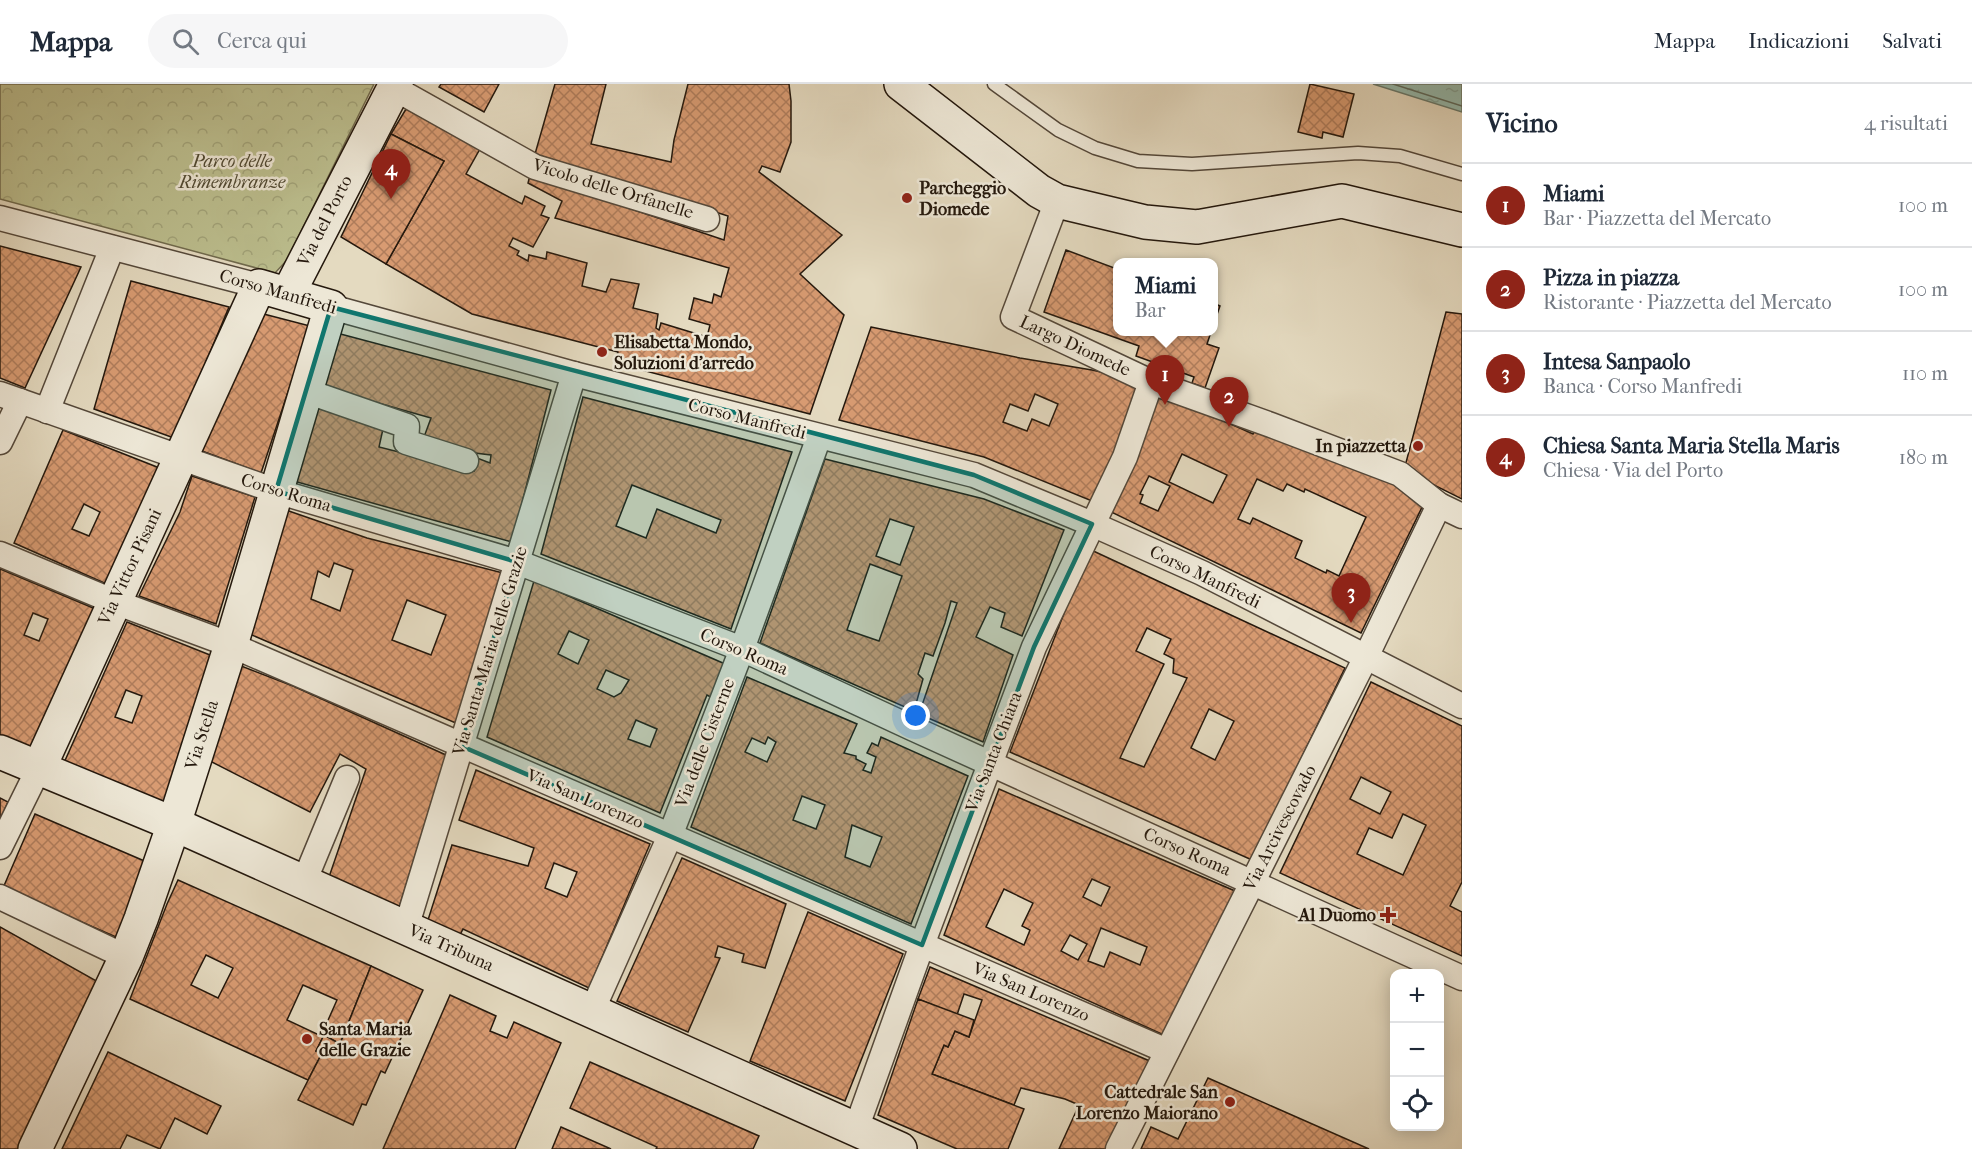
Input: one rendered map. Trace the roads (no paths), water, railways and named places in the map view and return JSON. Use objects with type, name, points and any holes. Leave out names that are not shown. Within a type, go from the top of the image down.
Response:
[{"type":"street","points":[[901,84],[1039,191],[1057,201],[1145,222],[1197,226],[1342,201],[1462,230]]},
{"type":"street","name":"Vicolo delle Orfanelle","points":[[395,86],[535,167],[707,219]]},
{"type":"street","name":"Via del Porto","points":[[273,290],[395,86]]},
{"type":"street","name":"Largo Diomede","points":[[1057,201],[1013,317],[1151,382]]},
{"type":"street","name":"Corso Manfredi","points":[[0,218],[273,290],[574,374],[974,475],[1202,573],[1462,706]]},
{"type":"street","points":[[48,411],[112,248]]},
{"type":"street","name":"Via Vittor Pisani","points":[[0,847],[39,768],[180,458],[273,290]]},
{"type":"street","name":"Via Stella","points":[[35,1149],[126,957],[174,824],[231,645],[332,307]]},
{"type":"street","name":"Via Santa Maria delle Grazie","points":[[406,928],[574,374]]},
{"type":"street","points":[[1151,382],[1400,474],[1439,505],[1462,516]]},
{"type":"street","name":"Via Santa Chiara","points":[[856,1129],[922,945],[1034,647],[1125,458],[1151,382]]},
{"type":"street","points":[[306,391],[406,426],[406,442],[466,461]]},
{"type":"street","points":[[0,442],[10,397]]},
{"type":"street","name":"Corso Roma","points":[[10,397],[276,491],[517,562],[742,649],[1462,978]]},
{"type":"street","name":"Via delle Cisterne","points":[[592,1011],[670,836],[742,649],[819,437]]},
{"type":"street","name":"Via Arcivescovado","points":[[1118,1149],[1365,658],[1439,505]]},
{"type":"street","name":"Via San Lorenzo","points":[[0,554],[115,602],[231,645],[1167,1052]]},
{"type":"street","name":"Via Tribuna","points":[[0,752],[174,824],[900,1149]]},
{"type":"street","points":[[304,882],[347,778]]},
{"type":"street","points":[[0,897],[126,957]]},
{"type":"lane","points":[[993,84],[1058,130],[1095,148],[1138,161],[1192,164],[1358,153],[1400,156],[1462,174]]},
{"type":"water","points":[[1373,84],[1462,84],[1462,112]]},
{"type":"place","name":"Parcheggio Diomede","points":[[907,198]]},
{"type":"place","name":"Chiesa Santa Maria Stella Maris","points":[[391,199]]},
{"type":"place","name":"Elisabetta Mondo, Soluzioni d'arredo","points":[[602,352]]},
{"type":"place","name":"Miami","points":[[1165,405]]},
{"type":"place","name":"Pizza in piazza","points":[[1229,427]]},
{"type":"place","name":"In piazzetta","points":[[1418,446]]},
{"type":"place","name":"Intesa Sanpaolo","points":[[1351,623]]},
{"type":"place","name":"Al Duomo","points":[[1388,915]]},
{"type":"place","name":"Santa Maria delle Grazie","points":[[307,1039]]},
{"type":"place","name":"Cattedrale San Lorenzo Maiorano","points":[[1230,1102]]},
{"type":"park label","name":"Parco delle Rimembranze","points":[[232,172]]}]
